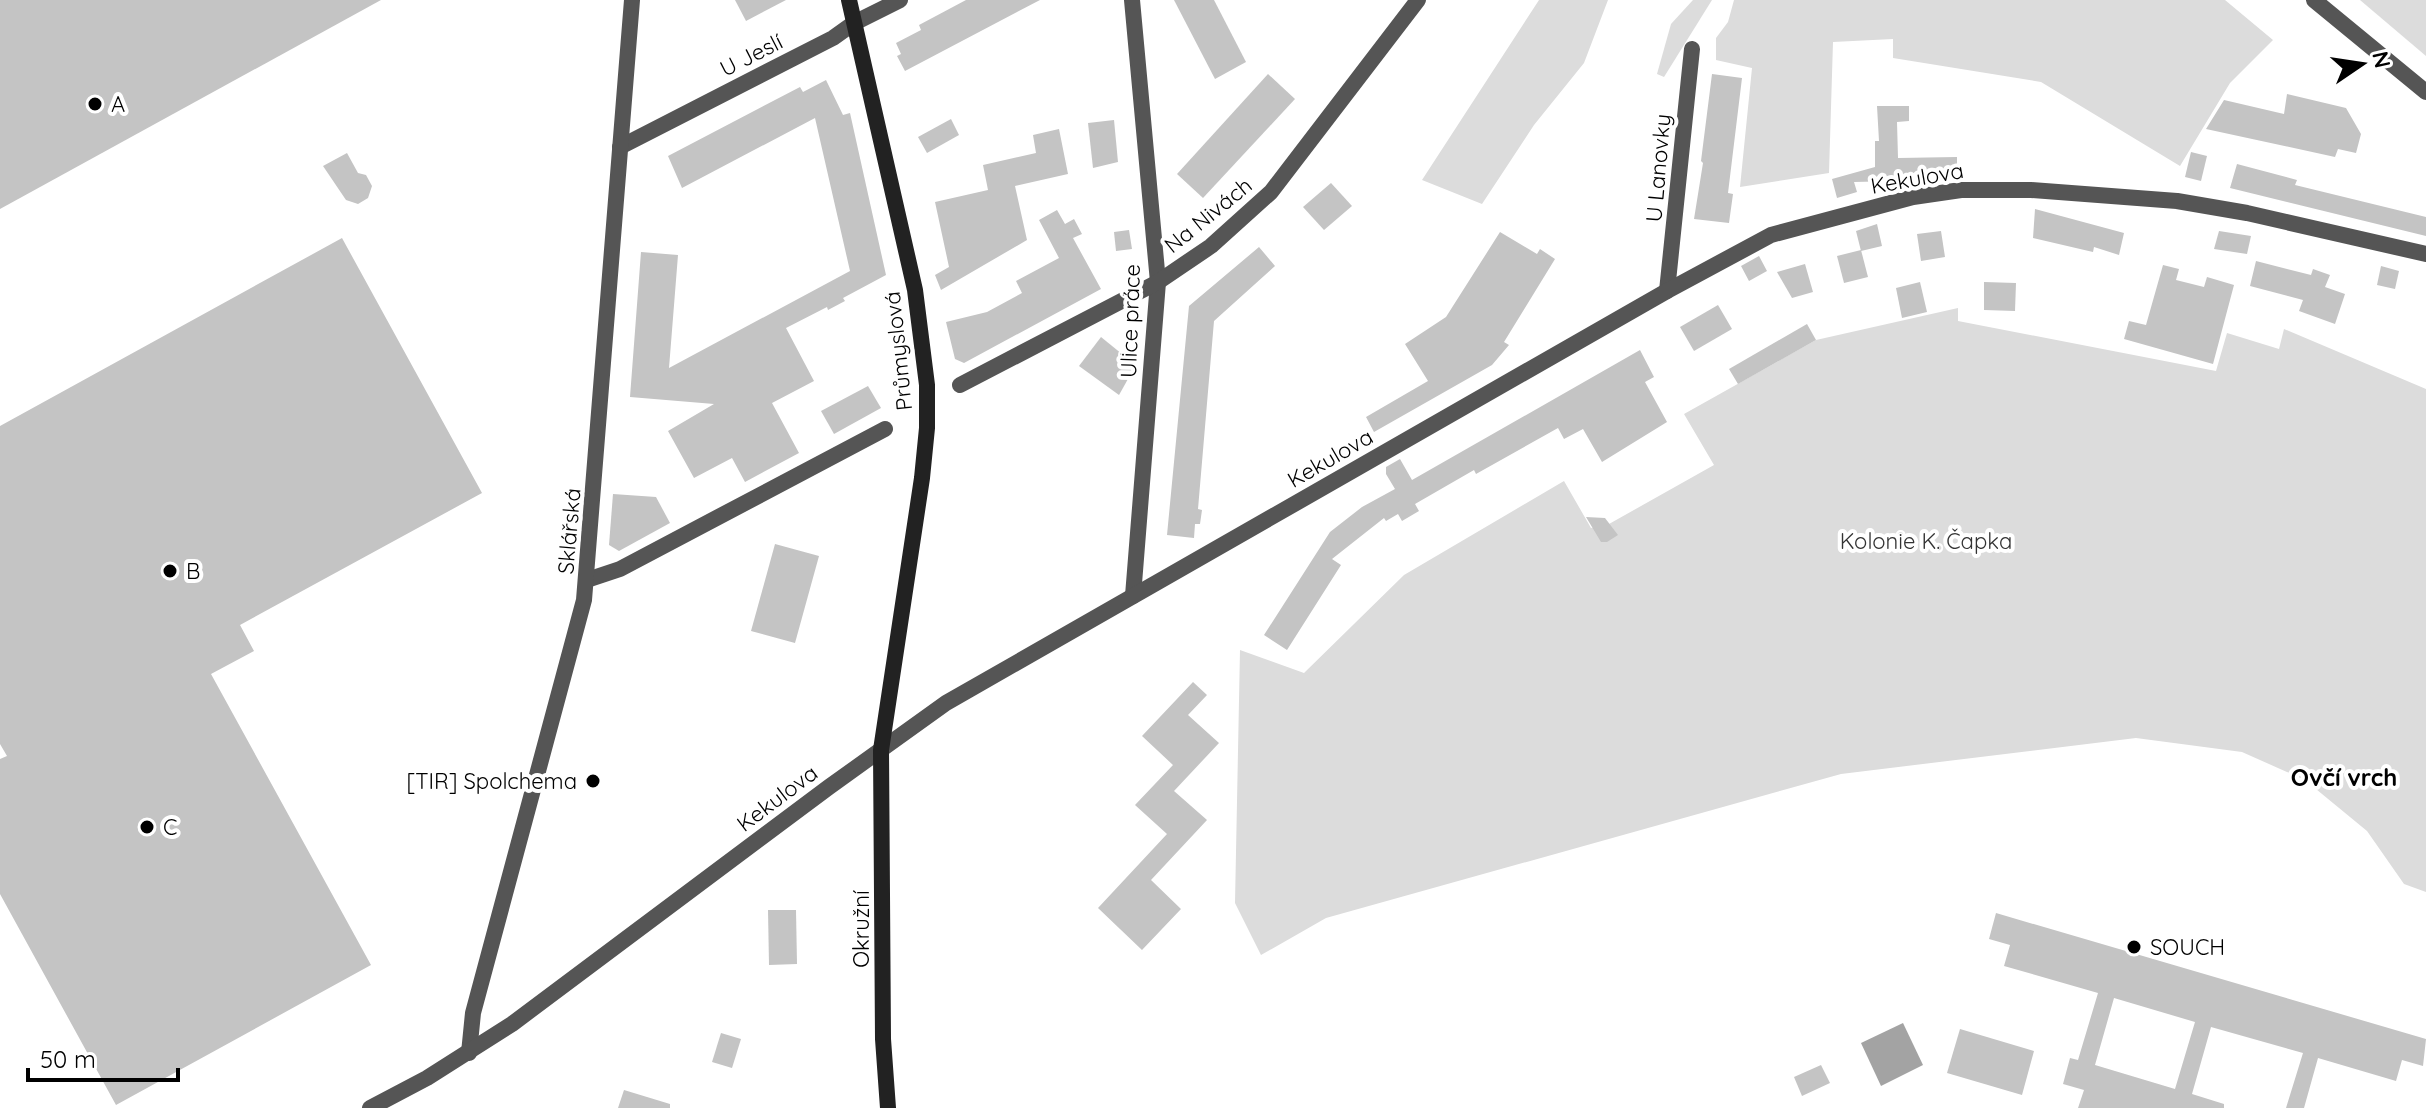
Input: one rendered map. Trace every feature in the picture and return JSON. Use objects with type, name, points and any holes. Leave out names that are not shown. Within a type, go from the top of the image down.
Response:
[{"type":"street","name":"Sklářská","points":[[469,1053],[473,1013],[579,624],[587,580],[632,0]]},
{"type":"street","name":"Průmyslová","points":[[849,0],[915,290],[927,385],[922,478],[881,750]]},
{"type":"street","name":"U Jeslí","points":[[620,147],[833,38],[854,23],[900,0]]},
{"type":"street","name":"Ulice práce","points":[[1132,0],[1158,282],[1133,596]]},
{"type":"street","name":"Na Nivách","points":[[960,385],[1158,282],[1211,246],[1271,192],[1418,0]]},
{"type":"street","points":[[2314,0],[2426,92]]},
{"type":"street","name":"U Lanovky","points":[[1667,291],[1692,49]]},
{"type":"street","name":"Kekulova","points":[[370,1108],[469,1053],[512,1024],[946,703],[1667,291],[1771,235],[1913,197],[1995,189],[2177,201],[2247,213],[2426,254]]},
{"type":"street","points":[[587,580],[620,569],[885,429]]},
{"type":"street","name":"Okružní","points":[[881,750],[883,1039],[888,1108]]},
{"type":"green space","points":[[1539,0],[1608,0],[1584,63],[1534,125],[1482,204],[1422,180]]},
{"type":"green space","points":[[1693,0],[1712,0],[1664,77],[1657,74],[1671,24]]},
{"type":"green space","points":[[1734,0],[2225,0],[2273,40],[2230,83],[2180,166],[2041,82],[1893,58],[1893,39],[1833,42],[1829,173],[1740,187],[1752,68],[1716,60],[1716,38],[1728,22]]},
{"type":"green space","points":[[2360,0],[2426,0],[2426,56]]},
{"type":"green space","name":"Kolonie K. Čapka","points":[[1958,308],[1958,321],[2216,371],[2227,333],[2279,349],[2284,329],[2426,389],[2426,892],[2404,884],[2367,831],[2305,780],[2242,752],[2136,738],[1841,774],[1326,918],[1261,955],[1235,903],[1240,650],[1304,673],[1404,575],[1564,481],[1591,528],[1609,524],[1714,465],[1684,414],[1816,340]]},
{"type":"shaded area","points":[[1903,1023],[1923,1065],[1881,1086],[1861,1043]]},
{"type":"building","name":"A","points":[[0,0],[381,0],[0,209]]},
{"type":"building","points":[[735,0],[786,0],[746,21]]},
{"type":"building","points":[[966,0],[1040,0],[905,71],[897,56],[901,54],[896,43],[921,30],[919,25]]},
{"type":"building","points":[[1174,0],[1214,0],[1246,62],[1215,79]]},
{"type":"building","points":[[1268,74],[1295,99],[1203,198],[1177,174]]},
{"type":"building","points":[[1712,74],[1742,78],[1728,193],[1733,194],[1729,223],[1694,219]]},
{"type":"building","points":[[826,80],[843,115],[850,113],[886,275],[843,298],[845,301],[786,328],[814,381],[772,403],[799,453],[745,482],[732,458],[694,478],[668,431],[714,404],[630,397],[641,252],[678,255],[669,368],[850,271],[815,118],[682,188],[668,156],[800,87],[803,92]]},
{"type":"building","points":[[2287,94],[2346,108],[2361,134],[2356,153],[2338,149],[2335,157],[2206,129],[2224,100],[2284,114]]},
{"type":"building","points":[[1877,106],[1909,106],[1909,121],[1897,122],[1898,158],[1957,157],[1957,175],[1854,182],[1857,192],[1837,198],[1832,179],[1875,167],[1875,141],[1879,141]]},
{"type":"building","points":[[951,119],[959,135],[927,153],[918,137]]},
{"type":"building","points":[[1114,120],[1118,162],[1093,168],[1088,123]]},
{"type":"building","points":[[1059,129],[1068,174],[1015,186],[1027,240],[941,290],[935,275],[949,267],[935,202],[988,190],[983,165],[1036,153],[1033,135]]},
{"type":"building","points":[[2191,152],[2207,156],[2201,181],[2185,177]]},
{"type":"building","points":[[347,153],[358,173],[366,175],[372,186],[368,198],[358,204],[346,200],[323,166]]},
{"type":"building","points":[[2237,164],[2297,180],[2295,185],[2426,217],[2426,236],[2230,188]]},
{"type":"building","points":[[1331,183],[1352,206],[1324,230],[1303,207]]},
{"type":"building","points":[[2035,209],[2124,233],[2119,255],[2094,247],[2093,252],[2033,238]]},
{"type":"building","points":[[1057,210],[1065,224],[1074,219],[1082,234],[1073,238],[1101,289],[964,363],[955,359],[946,322],[987,312],[1022,293],[1016,281],[1059,258],[1039,220]]},
{"type":"building","points":[[1877,224],[1882,246],[1861,251],[1856,231]]},
{"type":"building","points":[[1129,230],[1132,249],[1116,251],[1114,232]]},
{"type":"building","points":[[1941,231],[1945,257],[1921,261],[1917,234]]},
{"type":"building","points":[[2219,231],[2251,236],[2247,254],[2214,249]]},
{"type":"building","points":[[1500,232],[1537,254],[1540,249],[1555,259],[1504,342],[1509,345],[1492,365],[1374,432],[1366,417],[1428,381],[1405,344],[1446,317]]},
{"type":"building","points":[[342,238],[482,493],[240,625],[254,651],[211,674],[371,965],[116,1105],[0,894],[0,759],[7,756],[0,744],[0,426]]},
{"type":"building","points":[[1259,247],[1275,266],[1214,321],[1198,509],[1202,510],[1200,524],[1195,524],[1194,538],[1167,535],[1189,306]]},
{"type":"building","points":[[1861,250],[1868,277],[1844,283],[1837,256]]},
{"type":"building","points":[[1759,256],[1767,271],[1749,281],[1741,266]]},
{"type":"building","points":[[2256,261],[2311,275],[2313,269],[2330,275],[2325,287],[2345,294],[2335,324],[2299,311],[2303,300],[2250,286]]},
{"type":"building","points":[[1805,264],[1813,292],[1792,298],[1777,272]]},
{"type":"building","points":[[2163,265],[2179,269],[2176,280],[2204,287],[2207,277],[2234,285],[2213,364],[2124,339],[2129,321],[2146,325]]},
{"type":"building","points":[[2381,266],[2399,271],[2395,289],[2377,285]]},
{"type":"building","points":[[1920,282],[1927,312],[1902,318],[1896,288]]},
{"type":"building","points":[[1984,282],[2016,283],[2015,311],[1984,310]]},
{"type":"building","points":[[1718,305],[1732,329],[1694,351],[1680,327]]},
{"type":"building","points":[[1807,324],[1816,340],[1738,384],[1729,369]]},
{"type":"building","points":[[1101,337],[1133,363],[1133,370],[1119,395],[1079,366]]},
{"type":"building","points":[[1640,350],[1654,377],[1645,382],[1667,422],[1602,462],[1583,429],[1564,439],[1558,428],[1476,474],[1474,470],[1415,504],[1419,511],[1402,521],[1398,514],[1386,521],[1384,518],[1332,559],[1341,565],[1287,650],[1264,635],[1330,532],[1362,507],[1395,489],[1386,474],[1386,467],[1400,459],[1412,480]]},
{"type":"building","points":[[868,386],[881,408],[834,434],[821,411]]},
{"type":"building","points":[[613,494],[656,497],[670,523],[619,551],[609,545]]},
{"type":"building","points":[[1586,517],[1605,518],[1618,535],[1601,542]]},
{"type":"building","points":[[775,544],[819,556],[795,643],[751,631]]},
{"type":"building","points":[[1193,682],[1207,695],[1188,715],[1219,743],[1174,791],[1207,820],[1151,880],[1181,909],[1142,950],[1098,908],[1167,834],[1135,805],[1173,765],[1142,736]]},
{"type":"building","points":[[768,910],[796,910],[797,964],[769,965]]},
{"type":"building","points":[[1996,913],[2426,1039],[2423,1066],[2402,1060],[2396,1081],[2318,1058],[2304,1108],[2286,1108],[2303,1053],[2211,1027],[2192,1094],[2224,1104],[2224,1108],[2078,1108],[2084,1090],[2063,1084],[2070,1058],[2078,1060],[2098,993],[2004,966],[2010,945],[1989,939]],"holes":[[[2114,998],[2195,1022],[2175,1089],[2095,1065]]]},
{"type":"building","points":[[1960,1029],[2034,1051],[2022,1095],[1947,1073]]},
{"type":"building","points":[[721,1033],[741,1039],[732,1068],[712,1062]]},
{"type":"building","points":[[1821,1065],[1830,1083],[1802,1096],[1794,1077]]},
{"type":"building","points":[[624,1090],[670,1104],[670,1108],[618,1108]]},
{"type":"place","name":"A","points":[[95,104]]},
{"type":"place","name":"B","points":[[170,571]]},
{"type":"place","name":"[TIR] Spolchema","points":[[593,781]]},
{"type":"place","name":"C","points":[[147,827]]},
{"type":"place","name":"SOUCH","points":[[2134,947]]},
{"type":"district","name":"Ovčí vrch","points":[[2344,778]]}]
